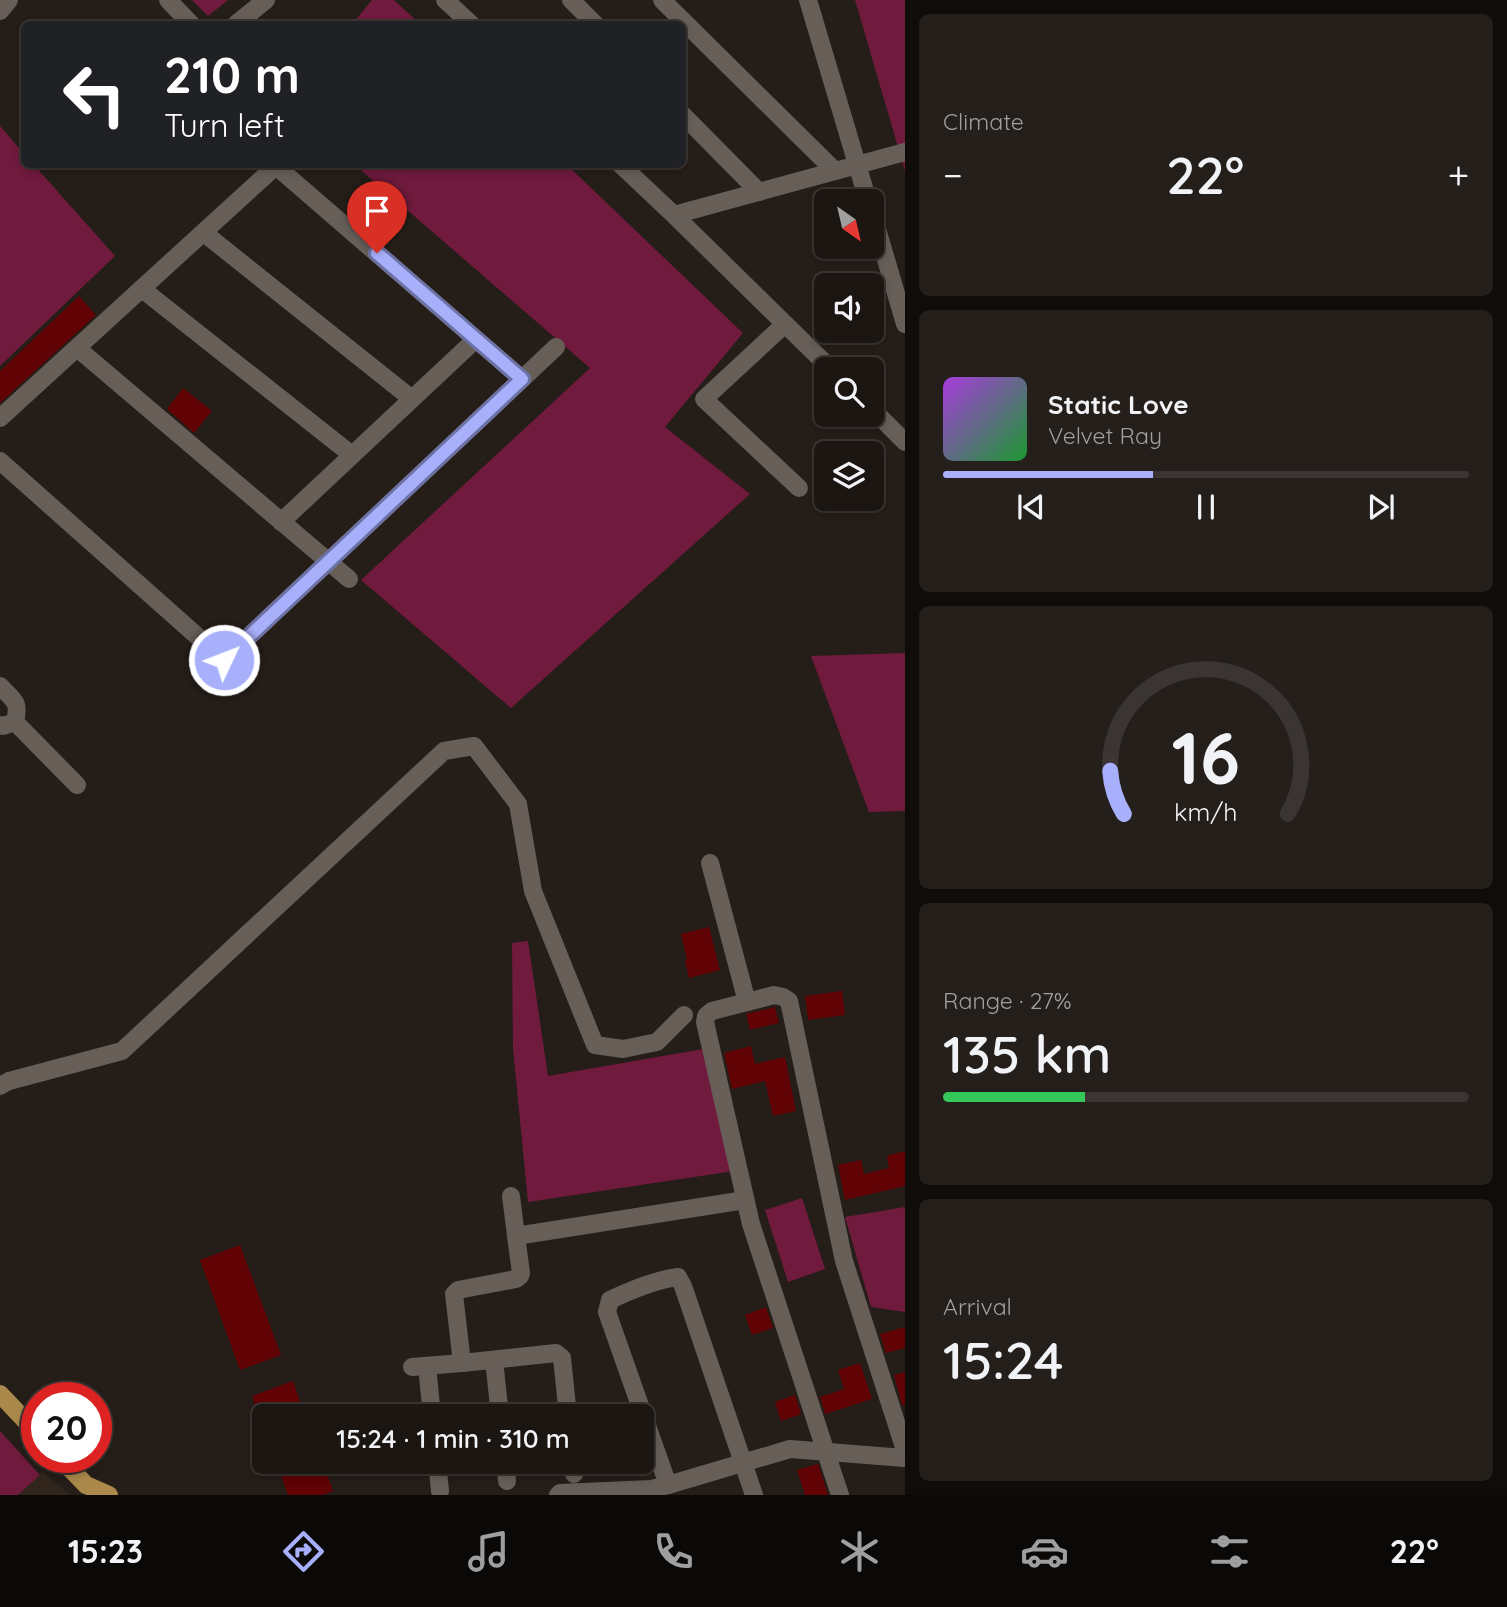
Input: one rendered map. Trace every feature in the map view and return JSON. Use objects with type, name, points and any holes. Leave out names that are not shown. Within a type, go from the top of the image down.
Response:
[{"type":"main road","points":[[2,1400],[21,1418]]},
{"type":"main road","points":[[74,1473],[86,1485],[109,1495]]},
{"type":"street","points":[[0,11],[9,0]]},
{"type":"street","points":[[168,0],[188,21]]},
{"type":"street","points":[[240,21],[266,0]]},
{"type":"street","points":[[445,0],[468,21]]},
{"type":"street","points":[[571,0],[592,21]]},
{"type":"street","points":[[662,0],[683,21]]},
{"type":"street","points":[[808,0],[865,189]]},
{"type":"street","points":[[686,24],[835,172]]},
{"type":"street","points":[[686,118],[759,192]]},
{"type":"street","points":[[674,215],[905,152]]},
{"type":"street","points":[[0,418],[275,168]]},
{"type":"street","points":[[279,168],[522,379]]},
{"type":"street","points":[[625,168],[819,357]]},
{"type":"street","points":[[204,233],[412,399]]},
{"type":"street","points":[[884,253],[905,324]]},
{"type":"street","points":[[142,289],[352,456]]},
{"type":"street","points":[[785,324],[705,399],[799,488]]},
{"type":"street","points":[[281,522],[476,339]]},
{"type":"street","points":[[0,461],[224,660],[556,346]]},
{"type":"street","points":[[77,348],[349,579]]},
{"type":"street","points":[[884,421],[905,442]]},
{"type":"street","points":[[0,686],[17,704],[18,711],[7,724],[77,785]]},
{"type":"street","points":[[0,1086],[9,1081],[122,1051],[444,751],[474,746],[518,804],[533,891],[595,1045],[623,1049],[657,1042],[684,1015]]},
{"type":"street","points":[[710,863],[747,1002]]},
{"type":"street","points":[[840,1495],[751,1224],[705,1022],[706,1016],[712,1011],[774,995],[789,1001],[844,1261],[905,1450]]},
{"type":"street","points":[[462,1363],[454,1294],[458,1290],[516,1279],[521,1273],[511,1196]]},
{"type":"street","points":[[516,1236],[746,1200]]},
{"type":"street","points":[[668,1485],[607,1312],[610,1300],[627,1292],[678,1277],[754,1495]]},
{"type":"street","points":[[429,1404],[419,1366],[556,1353],[562,1358],[567,1404]]},
{"type":"street","points":[[494,1360],[499,1404]]},
{"type":"street","points":[[558,1495],[651,1489],[790,1449],[905,1458]]},
{"type":"street","points":[[438,1474],[440,1491]]},
{"type":"street","points":[[506,1474],[507,1481]]},
{"type":"shaded area","points":[[192,0],[228,0],[208,16]]},
{"type":"shaded area","points":[[372,0],[394,0],[417,21],[354,21]]},
{"type":"shaded area","points":[[855,0],[905,0],[905,171]]},
{"type":"shaded area","points":[[0,126],[21,150],[21,168],[37,168],[115,256],[0,366]]},
{"type":"shaded area","points":[[358,168],[570,168],[743,333],[665,427],[750,494],[511,708],[361,580],[590,368]]},
{"type":"shaded area","points":[[905,653],[905,811],[869,812],[811,656]]},
{"type":"shaded area","points":[[528,941],[548,1076],[703,1049],[734,1171],[528,1202],[513,1049],[512,943]]},
{"type":"shaded area","points":[[802,1198],[825,1269],[788,1282],[765,1210]]},
{"type":"shaded area","points":[[905,1207],[905,1312],[871,1307],[845,1217]]},
{"type":"shaded area","points":[[0,1431],[21,1454],[21,1473],[40,1475],[18,1495],[0,1495]]},
{"type":"shaded area","points":[[44,1473],[70,1495],[18,1495]]},
{"type":"building","points":[[79,296],[96,315],[0,403],[0,371]]},
{"type":"building","points":[[183,388],[212,411],[194,433],[167,409]]},
{"type":"building","points":[[709,927],[720,970],[689,978],[681,934]]},
{"type":"building","points":[[842,991],[845,1015],[808,1020],[805,996]]},
{"type":"building","points":[[775,1007],[779,1023],[750,1030],[746,1014]]},
{"type":"building","points":[[751,1046],[755,1064],[785,1057],[796,1111],[773,1116],[765,1081],[732,1089],[724,1053]]},
{"type":"building","points":[[905,1151],[905,1186],[845,1200],[838,1165],[861,1160],[864,1174],[889,1168],[887,1156]]},
{"type":"building","points":[[240,1245],[281,1355],[240,1370],[200,1260]]},
{"type":"building","points":[[766,1307],[773,1328],[752,1335],[745,1315]]},
{"type":"building","points":[[905,1327],[905,1348],[886,1353],[880,1334]]},
{"type":"building","points":[[860,1363],[872,1399],[825,1414],[820,1397],[844,1389],[838,1370]]},
{"type":"building","points":[[905,1372],[905,1405],[902,1405],[894,1375]]},
{"type":"building","points":[[293,1381],[301,1404],[255,1404],[252,1396]]},
{"type":"building","points":[[795,1395],[801,1414],[781,1421],[775,1402]]},
{"type":"building","points":[[818,1464],[828,1495],[805,1495],[797,1470]]},
{"type":"building","points":[[281,1474],[327,1474],[333,1491],[323,1495],[288,1495]]},
{"type":"route","points":[[224,660],[522,379],[377,253]]}]
